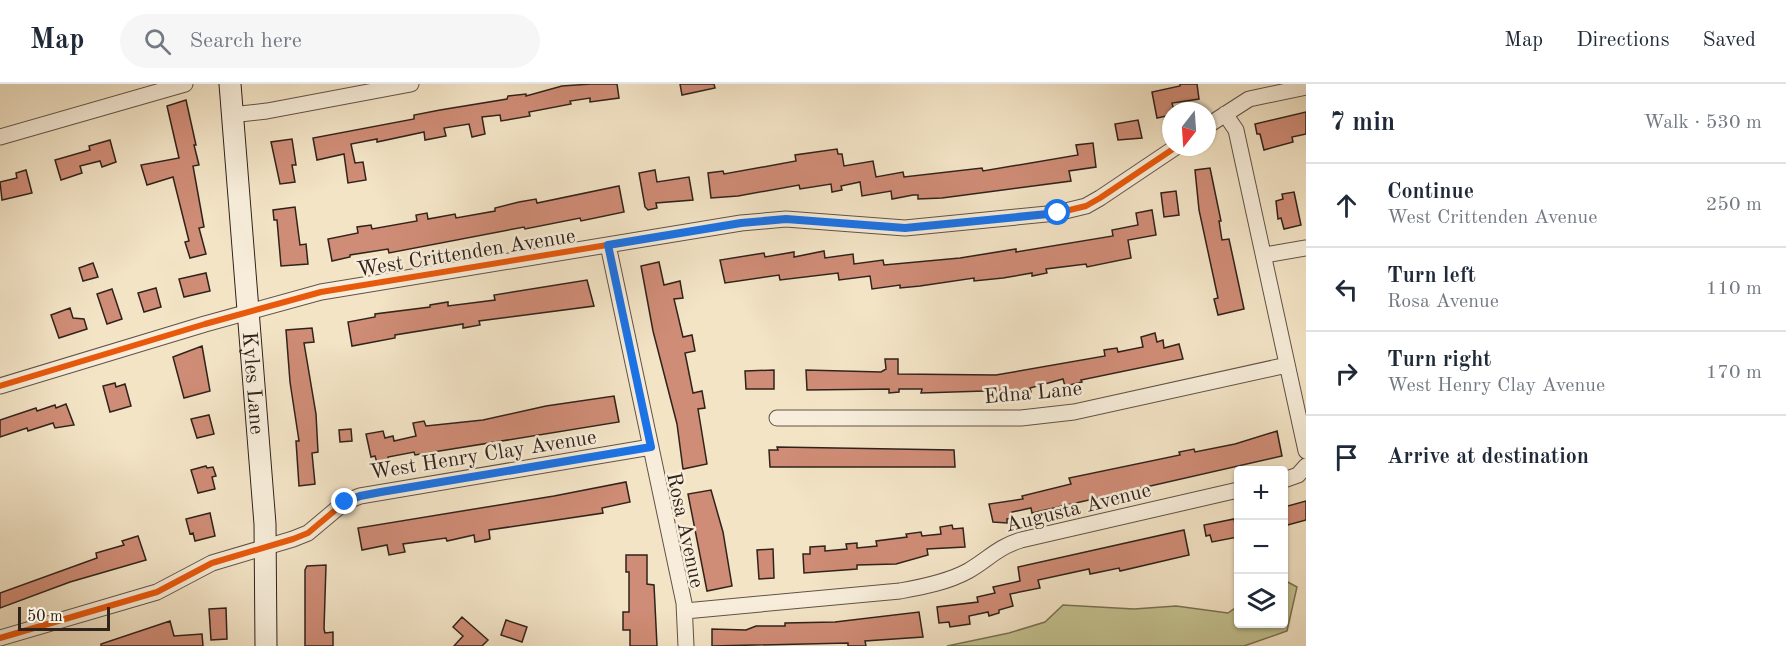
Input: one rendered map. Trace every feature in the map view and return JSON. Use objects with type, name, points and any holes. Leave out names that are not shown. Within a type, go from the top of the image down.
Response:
[{"type":"main road","name":"Kyles Lane","points":[[230,84],[265,548],[266,646]]},
{"type":"street","points":[[0,137],[185,84]]},
{"type":"street","points":[[231,115],[267,111],[411,84]]},
{"type":"street","points":[[1216,120],[1249,99],[1306,87]]},
{"type":"street","points":[[1226,114],[1236,130],[1306,451]]},
{"type":"street","name":"West Crittenden Avenue","points":[[0,386],[321,292],[741,223],[786,219],[905,228],[1058,213],[1086,206],[1163,156]]},
{"type":"street","name":"Rosa Avenue","points":[[608,245],[685,611],[686,646]]},
{"type":"street","points":[[1265,255],[1306,248]]},
{"type":"street","name":"Edna Lane","points":[[777,418],[1021,418],[1074,412],[1287,365]]},
{"type":"street","name":"West Henry Clay Avenue","points":[[0,638],[157,592],[212,563],[308,533],[345,502],[360,496],[651,447]]},
{"type":"street","points":[[1288,479],[1298,475],[1306,466]]},
{"type":"street","name":"Augusta Avenue","points":[[685,611],[900,591],[925,586],[957,576],[1005,545],[1021,540],[1234,491]]},
{"type":"shaded area","points":[[1288,582],[1297,587],[1288,627]]},
{"type":"shaded area","points":[[1063,605],[1134,609],[1176,606],[1228,613],[1234,609],[1234,628],[1288,628],[1287,631],[1244,646],[947,646],[1009,633],[1045,622]]},
{"type":"building","points":[[617,84],[619,98],[590,102],[590,98],[570,101],[571,104],[529,112],[530,116],[501,121],[500,115],[482,117],[485,134],[472,137],[469,124],[444,128],[446,136],[425,140],[424,132],[377,142],[377,139],[351,144],[355,163],[363,162],[366,180],[348,183],[344,154],[317,160],[313,138],[414,119],[414,115],[507,99],[508,96],[526,94],[526,96],[562,86]]},
{"type":"building","points":[[680,84],[714,84],[715,88],[682,95]]},
{"type":"building","points":[[1180,84],[1197,84],[1199,99],[1162,102],[1162,117],[1157,118],[1152,92],[1180,86]]},
{"type":"building","points":[[186,100],[199,165],[193,166],[204,227],[199,228],[206,254],[190,258],[185,242],[189,241],[173,177],[147,185],[141,165],[179,158],[167,106]]},
{"type":"building","points":[[1306,112],[1306,134],[1292,137],[1293,142],[1264,150],[1255,124]]},
{"type":"building","points":[[1138,120],[1142,138],[1118,140],[1115,124]]},
{"type":"building","points":[[292,139],[296,165],[292,165],[295,182],[280,184],[271,142]]},
{"type":"building","points":[[110,140],[116,162],[102,167],[100,161],[80,166],[82,173],[61,180],[55,160],[90,150],[89,146]]},
{"type":"building","points":[[1093,143],[1096,167],[1069,171],[1071,181],[942,198],[918,199],[918,195],[913,195],[892,199],[891,191],[862,196],[860,182],[841,186],[842,190],[832,192],[831,184],[800,189],[799,185],[738,196],[711,198],[708,173],[723,171],[724,174],[796,161],[795,155],[837,149],[838,154],[842,154],[844,166],[873,161],[876,177],[903,172],[904,177],[982,168],[983,171],[1078,155],[1076,145]]},
{"type":"building","points":[[1210,168],[1221,221],[1219,221],[1222,240],[1229,239],[1244,309],[1218,315],[1214,299],[1218,298],[1199,210],[1195,170]]},
{"type":"building","points":[[26,170],[32,193],[2,200],[0,182],[17,178],[16,173]]},
{"type":"building","points":[[655,170],[657,182],[689,177],[693,200],[656,203],[657,208],[648,210],[645,207],[639,173]]},
{"type":"building","points":[[619,186],[624,212],[581,221],[580,218],[525,229],[524,227],[389,253],[388,249],[350,255],[350,257],[332,261],[328,239],[358,233],[357,227],[371,225],[372,229],[417,221],[416,215],[427,213],[428,219],[455,214],[456,218],[495,211],[495,208],[519,202],[536,199],[537,203]]},
{"type":"building","points":[[1176,191],[1179,215],[1164,217],[1161,193]]},
{"type":"building","points":[[1294,192],[1301,225],[1284,229],[1281,218],[1278,219],[1276,201],[1283,199],[1282,194]]},
{"type":"building","points":[[295,207],[300,245],[306,244],[308,264],[281,266],[277,220],[274,220],[273,210]]},
{"type":"building","points":[[1152,210],[1156,235],[1128,240],[1131,258],[1087,267],[1086,264],[1046,269],[1047,273],[1032,276],[1032,273],[974,281],[974,278],[920,286],[900,288],[900,285],[872,289],[870,276],[839,280],[838,273],[780,280],[779,275],[725,283],[720,260],[764,253],[765,257],[794,252],[794,257],[824,251],[825,258],[853,254],[854,264],[883,260],[884,265],[960,258],[1016,249],[1016,252],[1113,236],[1112,230],[1138,225],[1136,213]]},
{"type":"building","points":[[659,262],[664,285],[680,281],[683,298],[674,299],[683,337],[692,335],[695,351],[685,353],[693,393],[702,391],[705,408],[698,409],[707,464],[683,469],[677,424],[653,331],[641,266]]},
{"type":"building","points":[[93,263],[98,277],[83,281],[79,268]]},
{"type":"building","points":[[206,273],[210,291],[184,297],[179,279]]},
{"type":"building","points":[[587,280],[594,306],[479,321],[480,325],[463,328],[463,324],[395,335],[395,338],[352,346],[348,322],[375,317],[375,314],[430,307],[430,305],[448,302],[448,306],[495,300],[494,295]]},
{"type":"building","points":[[156,288],[161,307],[144,312],[138,293]]},
{"type":"building","points":[[112,289],[122,319],[107,324],[97,294]]},
{"type":"building","points":[[70,308],[73,318],[84,319],[87,329],[59,338],[51,315]]},
{"type":"building","points":[[312,328],[314,342],[304,343],[316,414],[318,452],[312,453],[315,484],[299,486],[296,441],[299,441],[290,382],[286,330]]},
{"type":"building","points":[[1155,333],[1157,342],[1163,340],[1164,348],[1179,344],[1183,359],[1081,380],[1082,382],[1065,386],[1063,379],[1030,388],[1031,392],[1019,394],[1019,390],[921,393],[922,389],[899,389],[899,392],[889,393],[889,389],[807,390],[806,370],[881,372],[886,369],[885,359],[898,359],[898,374],[996,375],[1105,356],[1104,350],[1117,348],[1118,352],[1143,347],[1141,337]]},
{"type":"building","points":[[202,346],[210,391],[184,398],[173,357]]},
{"type":"building","points":[[774,370],[774,389],[746,389],[745,371]]},
{"type":"building","points":[[115,383],[116,387],[125,384],[131,406],[110,412],[103,386]]},
{"type":"building","points":[[614,396],[619,422],[415,455],[414,452],[388,457],[389,461],[377,463],[375,456],[371,457],[366,434],[383,431],[385,438],[393,436],[394,441],[416,436],[413,423],[424,421],[426,426],[483,420],[546,406]]},
{"type":"building","points":[[66,404],[74,425],[55,428],[53,423],[28,431],[27,428],[0,437],[0,420],[36,408],[37,411]]},
{"type":"building","points":[[209,415],[214,434],[197,438],[191,419]]},
{"type":"building","points":[[351,429],[352,441],[340,442],[339,430]]},
{"type":"building","points":[[1277,431],[1282,456],[1032,513],[1031,508],[1012,512],[1013,518],[1007,519],[1007,523],[993,522],[989,504],[1023,499],[1022,496],[1071,484],[1069,478],[1180,455],[1179,452],[1194,449],[1195,452],[1235,444]]},
{"type":"building","points":[[777,447],[954,450],[955,467],[770,467],[769,450],[778,450]]},
{"type":"building","points":[[206,466],[207,468],[213,467],[216,476],[212,477],[215,489],[198,493],[191,470]]},
{"type":"building","points":[[626,482],[630,502],[602,508],[603,513],[489,530],[490,539],[475,542],[474,535],[447,541],[446,538],[403,544],[405,552],[389,555],[387,545],[362,550],[358,528]]},
{"type":"building","points":[[711,490],[723,532],[732,586],[707,591],[688,494]]},
{"type":"building","points":[[1306,501],[1306,520],[1288,525],[1288,506]]},
{"type":"building","points":[[210,513],[215,536],[195,541],[193,533],[190,534],[186,519]]},
{"type":"building","points":[[1234,519],[1234,538],[1212,542],[1210,535],[1206,536],[1204,525]]},
{"type":"building","points":[[952,525],[953,529],[963,528],[965,547],[927,549],[928,555],[896,564],[857,565],[857,569],[804,573],[803,554],[810,554],[810,547],[825,546],[825,551],[847,549],[846,544],[857,543],[857,548],[877,546],[876,541],[907,537],[906,534],[921,532],[922,536],[941,534],[940,527]]},
{"type":"building","points":[[1184,530],[1189,555],[1120,571],[1119,568],[1090,574],[1089,569],[1038,580],[1040,588],[1010,594],[1013,606],[999,610],[999,613],[989,616],[988,612],[969,616],[970,624],[950,627],[949,622],[939,623],[937,607],[978,602],[977,597],[995,593],[993,587],[1020,581],[1018,567]]},
{"type":"building","points":[[138,536],[146,560],[70,582],[0,608],[0,593],[97,558],[96,553],[124,545],[122,541]]},
{"type":"building","points":[[773,549],[774,578],[759,579],[757,550]]},
{"type":"building","points":[[626,555],[647,555],[647,584],[654,585],[657,646],[630,646],[630,630],[623,630],[623,612],[629,612],[629,572],[626,572]]},
{"type":"building","points":[[326,565],[324,629],[325,633],[333,632],[333,646],[305,646],[305,570],[307,566]]},
{"type":"building","points":[[226,608],[227,639],[211,640],[209,609]]},
{"type":"building","points":[[919,612],[923,637],[865,641],[866,646],[848,646],[848,643],[712,646],[712,629],[746,630],[756,626],[835,622]]},
{"type":"building","points":[[462,617],[488,640],[482,646],[454,646],[463,636],[453,627]]},
{"type":"building","points":[[506,620],[527,627],[522,642],[501,635]]},
{"type":"building","points":[[170,621],[174,636],[202,634],[203,646],[101,646],[101,644]]},
{"type":"cycle path","points":[[0,386],[205,324],[321,292],[741,223],[786,219],[905,228],[1057,213],[1086,206],[1163,156]]},
{"type":"cycle path","points":[[0,638],[157,592],[212,563],[293,539],[308,533],[345,502],[360,496],[651,447]]},
{"type":"route","points":[[345,502],[381,492],[651,447],[608,245],[741,223],[786,219],[921,228],[1058,213]]}]
